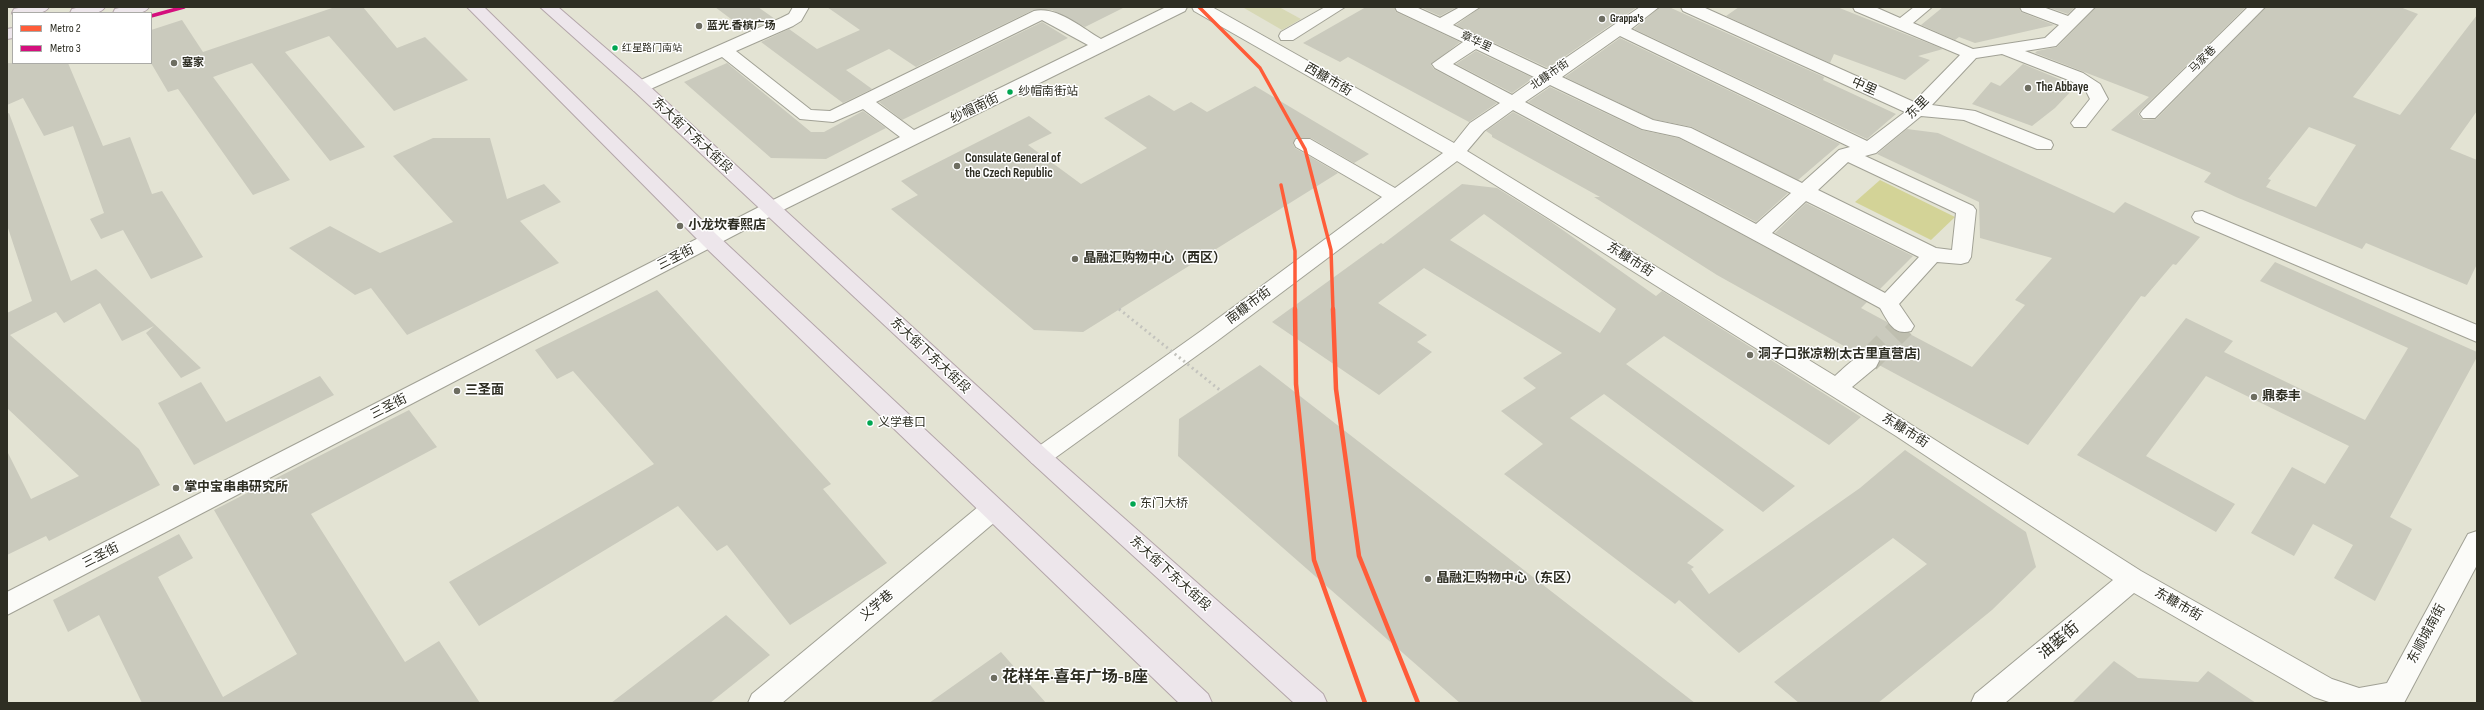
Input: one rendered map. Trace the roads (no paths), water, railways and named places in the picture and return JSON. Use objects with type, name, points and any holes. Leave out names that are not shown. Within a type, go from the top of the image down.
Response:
[{"type":"main road","points":[[24,12],[41,7]]},
{"type":"main road","points":[[81,12],[97,7]]},
{"type":"main road","points":[[124,12],[141,7]]},
{"type":"main road","points":[[475,7],[710,240],[1198,703]]},
{"type":"main road","name":"东大街下东大街段","points":[[548,7],[640,87],[770,209],[1313,703]]},
{"type":"street","points":[[640,87],[787,22],[796,17],[801,7]]},
{"type":"street","name":"纱帽南街","points":[[770,209],[1179,7]]},
{"type":"street","name":"西糠市街","points":[[1200,7],[1456,152]]},
{"type":"street","points":[[1287,36],[1337,7]]},
{"type":"street","name":"章华里","points":[[1403,7],[1648,125],[1684,132],[1932,255]]},
{"type":"street","points":[[1440,26],[1472,7]]},
{"type":"street","name":"北糠市街","points":[[1456,152],[1477,128],[1549,76],[1651,7]]},
{"type":"street","name":"中里","points":[[1689,7],[1916,110],[1947,111],[1969,115],[2044,145]]},
{"type":"street","points":[[1861,7],[1971,54],[2050,42],[2087,7]]},
{"type":"street","points":[[1902,24],[1924,7]]},
{"type":"street","points":[[2028,7],[2070,23]]},
{"type":"street","name":"马家巷","points":[[2149,114],[2257,7]]},
{"type":"street","points":[[724,50],[806,115],[833,117],[1040,15],[1052,17],[1101,46]]},
{"type":"street","points":[[1618,29],[1869,149]]},
{"type":"street","points":[[1475,42],[1440,64],[1887,303],[1903,326]]},
{"type":"street","points":[[2003,48],[2077,77],[2094,88],[2099,99],[2080,123]]},
{"type":"street","name":"东里","points":[[1758,234],[1846,154],[1869,149],[1916,110],[1971,54]]},
{"type":"street","points":[[864,101],[914,139]]},
{"type":"street","points":[[1303,143],[1396,197]]},
{"type":"street","name":"南糠市街","points":[[1040,456],[1209,336],[1456,152]]},
{"type":"street","name":"东糠市街","points":[[1456,152],[1836,388],[2132,579],[2324,688],[2359,700]]},
{"type":"street","points":[[1846,154],[1966,210],[1961,257],[1932,255],[1887,303]]},
{"type":"street","name":"三圣街","points":[[7,604],[770,209]]},
{"type":"street","points":[[2202,216],[2477,334]]},
{"type":"street","points":[[2246,246],[2477,345]]},
{"type":"street","points":[[1836,388],[1868,361]]},
{"type":"street","name":"义学巷","points":[[762,703],[993,509]]},
{"type":"street","name":"东顺城南街","points":[[2359,700],[2395,694],[2477,541]]},
{"type":"street","name":"油篓街","points":[[1985,703],[2132,579]]},
{"type":"tunnel","points":[[1868,361],[1903,326]]},
{"type":"metro line","name":"3","points":[[152,16],[184,7]]},
{"type":"metro line","name":"2","points":[[1199,7],[1260,68],[1305,149],[1331,250],[1336,389],[1359,556],[1418,703]]},
{"type":"metro line","name":"2","points":[[1281,185],[1295,251],[1296,384],[1314,560],[1365,703]]},
{"type":"place","name":"Grappa's","points":[[1602,19]]},
{"type":"place","name":"蓝光.香槟广场","points":[[699,26]]},
{"type":"place","name":"红星路门南站","points":[[615,48]]},
{"type":"place","name":"塞家","points":[[174,63]]},
{"type":"place","name":"The Abbaye","points":[[2028,88]]},
{"type":"place","name":"纱帽南街站","points":[[1010,92]]},
{"type":"place","name":"Consulate General of the Czech Republic","points":[[957,166]]},
{"type":"place","name":"小龙坎春熙店","points":[[680,226]]},
{"type":"place","name":"晶融汇购物中心（西区）","points":[[1075,259]]},
{"type":"place","name":"洞子口张凉粉(太古里直营店)","points":[[1750,355]]},
{"type":"place","name":"三圣面","points":[[457,391]]},
{"type":"place","name":"鼎泰丰","points":[[2254,397]]},
{"type":"place","name":"义学巷口","points":[[870,423]]},
{"type":"place","name":"掌中宝串串研究所","points":[[176,488]]},
{"type":"place","name":"东门大桥","points":[[1133,504]]},
{"type":"place","name":"晶融汇购物中心（东区）","points":[[1428,579]]},
{"type":"place","name":"花样年·喜年广场-B座","points":[[994,678]]}]
